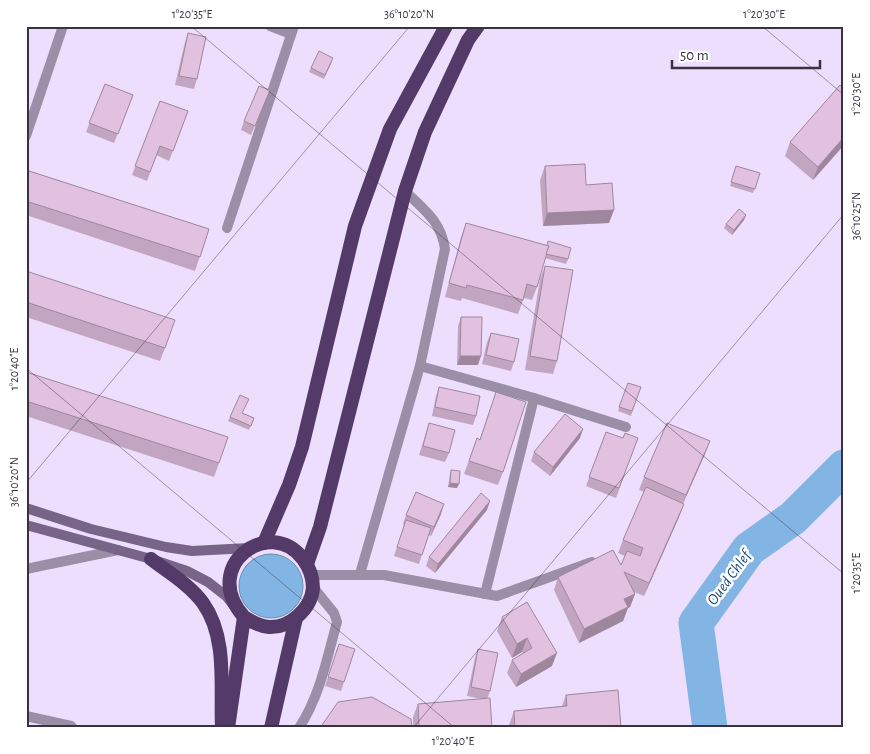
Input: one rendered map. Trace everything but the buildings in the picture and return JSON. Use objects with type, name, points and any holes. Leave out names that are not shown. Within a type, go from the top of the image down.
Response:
[{"type":"highway","points":[[264,543],[289,485],[302,447],[354,226],[390,129],[422,67],[446,26]]},
{"type":"highway","points":[[310,576],[300,554],[289,547],[277,543],[264,543],[249,548],[241,555],[233,567],[229,580],[230,594],[239,612],[256,624],[270,627],[284,625],[296,618],[304,610],[310,599],[310,576],[320,527],[404,191],[425,132],[468,40],[478,26]]},
{"type":"highway","points":[[151,559],[189,588],[203,603],[213,621],[222,668],[222,728]]},
{"type":"highway","points":[[228,728],[239,612]]},
{"type":"highway","points":[[271,728],[296,618]]},
{"type":"main road","points":[[26,508],[91,529],[166,547],[192,551],[249,548]]},
{"type":"main road","points":[[26,525],[151,559],[200,577],[226,596],[239,612]]},
{"type":"street","points":[[26,136],[63,26]]},
{"type":"street","points":[[226,228],[292,30],[270,26]]},
{"type":"street","points":[[360,574],[420,366],[445,249],[439,227],[404,191]]},
{"type":"street","points":[[420,366],[534,398],[626,427]]},
{"type":"street","points":[[485,594],[534,398]]},
{"type":"street","points":[[26,569],[118,550]]},
{"type":"street","points":[[310,576],[384,575],[497,596],[601,559]]},
{"type":"street","points":[[299,728],[321,681],[337,622],[334,613],[310,576]]},
{"type":"street","points":[[26,716],[72,726],[73,728]]},
{"type":"water","points":[[271,554],[289,560],[297,568],[303,586],[297,604],[289,612],[271,618],[253,612],[245,604],[239,586],[245,568],[253,560]]},
{"type":"waterway","name":"Oued Chlef","points":[[710,728],[696,623],[749,549],[793,518],[844,467]]}]
